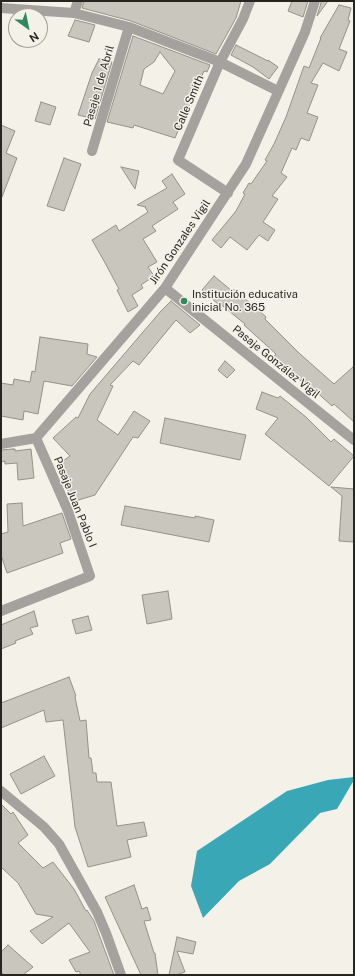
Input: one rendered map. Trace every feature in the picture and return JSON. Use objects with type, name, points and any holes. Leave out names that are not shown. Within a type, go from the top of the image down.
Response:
[{"type":"street","points":[[74,13],[78,1]]},
{"type":"street","name":"Calle Smith","points":[[228,193],[178,160],[220,62],[243,19],[250,1]]},
{"type":"street","name":"Jirón Gonzales Vigil","points":[[36,438],[165,288],[228,193],[246,164],[305,32],[315,1]]},
{"type":"street","points":[[1,8],[74,13],[129,27],[220,62],[278,91]]},
{"type":"street","name":"Pasaje 1 de Abril","points":[[92,151],[129,27]]},
{"type":"street","name":"Pasaje González Vigil","points":[[165,288],[354,440]]},
{"type":"street","points":[[1,444],[36,438]]},
{"type":"street","name":"Pasaje Juan Pablo I","points":[[1,611],[90,576],[68,511],[36,438]]},
{"type":"street","points":[[1,792],[44,827],[59,844],[97,912],[121,975]]},
{"type":"water","points":[[354,777],[354,780],[337,809],[320,813],[270,864],[239,881],[203,918],[191,886],[197,851],[287,791],[328,780]]},
{"type":"building","points":[[84,1],[241,1],[236,18],[216,54],[131,21],[82,8]]},
{"type":"building","points":[[292,1],[308,1],[303,17],[288,11]]},
{"type":"building","points":[[321,1],[328,1],[317,16],[321,3]]},
{"type":"building","points":[[339,5],[351,8],[348,20],[350,21],[339,49],[347,52],[339,71],[323,63],[311,83],[318,85],[307,113],[318,117],[309,141],[301,138],[296,150],[292,148],[281,173],[287,177],[272,196],[278,199],[263,222],[275,230],[268,241],[259,235],[247,250],[230,237],[221,248],[212,240],[236,211],[245,194],[243,193],[249,183],[251,184],[267,161],[265,160],[286,117],[304,66],[309,68],[320,38]]},
{"type":"building","points":[[75,20],[95,25],[89,42],[68,36]]},
{"type":"building","points":[[133,36],[210,65],[207,72],[204,71],[175,138],[134,125],[133,128],[107,122]],"holes":[[[160,52],[175,71],[163,94],[140,85],[144,69],[154,62]]]},
{"type":"building","points":[[236,45],[268,60],[278,67],[269,79],[253,67],[231,55]]},
{"type":"building","points":[[99,59],[112,62],[95,119],[78,115],[92,73]]},
{"type":"building","points":[[41,102],[56,107],[50,125],[35,121]]},
{"type":"building","points":[[1,125],[15,131],[6,153],[17,158],[2,197]]},
{"type":"building","points":[[64,158],[81,164],[64,211],[47,206]]},
{"type":"building","points":[[121,167],[139,171],[135,189]]},
{"type":"building","points":[[172,174],[185,194],[173,202],[178,209],[152,226],[156,231],[143,239],[157,262],[148,267],[154,276],[141,285],[143,288],[132,295],[138,306],[128,312],[117,290],[119,289],[92,240],[116,225],[119,231],[148,212],[146,207],[137,205],[167,188],[162,181]]},
{"type":"building","points":[[214,276],[232,291],[233,289],[266,317],[265,319],[299,353],[334,384],[354,366],[354,422],[334,404],[332,406],[302,379],[301,381],[274,357],[276,354],[244,325],[245,324],[202,290]]},
{"type":"building","points":[[171,301],[200,325],[190,333],[176,320],[139,365],[133,361],[110,385],[113,386],[97,420],[118,435],[134,411],[150,421],[138,438],[133,437],[95,495],[72,502],[62,474],[56,466],[70,456],[53,438],[76,417],[78,418],[90,394]]},
{"type":"building","points":[[40,337],[88,344],[87,354],[97,357],[72,386],[44,381],[38,414],[24,411],[23,420],[1,416],[1,383],[13,385],[14,379],[30,382],[32,371],[35,372]]},
{"type":"building","points":[[225,361],[235,370],[227,378],[218,370]]},
{"type":"building","points":[[262,392],[278,398],[280,396],[306,417],[331,442],[334,439],[354,456],[329,486],[265,434],[278,418],[256,409]]},
{"type":"building","points":[[165,418],[246,435],[240,460],[160,443]]},
{"type":"building","points":[[15,449],[15,451],[31,449],[34,478],[18,480],[17,463],[5,464],[5,461],[1,462],[1,450]]},
{"type":"building","points":[[331,487],[354,489],[354,542],[339,541],[342,496]]},
{"type":"building","points":[[22,503],[23,526],[62,513],[71,539],[60,543],[63,553],[7,573],[1,555],[1,534],[8,532],[7,504]]},
{"type":"building","points":[[125,506],[214,520],[209,542],[121,525]]},
{"type":"building","points":[[168,591],[172,619],[147,624],[142,595]]},
{"type":"building","points":[[34,611],[38,626],[30,628],[33,634],[15,641],[16,643],[1,649],[1,625]]},
{"type":"building","points":[[88,616],[92,630],[76,634],[72,620]]},
{"type":"building","points":[[69,677],[76,696],[80,721],[86,720],[89,758],[91,758],[93,773],[96,773],[97,782],[111,782],[117,826],[144,822],[147,836],[127,840],[131,857],[88,867],[75,827],[63,720],[46,722],[44,710],[1,728],[1,703]]},
{"type":"building","points":[[44,756],[55,776],[21,794],[10,774]]},
{"type":"building","points":[[1,804],[11,814],[13,812],[28,835],[18,843],[43,868],[53,862],[74,889],[86,911],[87,910],[94,921],[114,975],[81,975],[79,971],[76,972],[69,960],[90,952],[69,923],[42,944],[30,931],[53,917],[36,914],[18,883],[1,867]]},
{"type":"building","points":[[134,885],[142,909],[147,907],[151,920],[144,921],[155,953],[158,975],[141,975],[105,897]]},
{"type":"building","points":[[177,937],[196,942],[193,954],[177,951],[185,972],[176,975],[169,975]]},
{"type":"building","points":[[8,945],[33,967],[23,975],[4,975],[1,972],[1,952]]},
{"type":"place","name":"Institución educativa inicial No. 365","points":[[184,301]]}]
